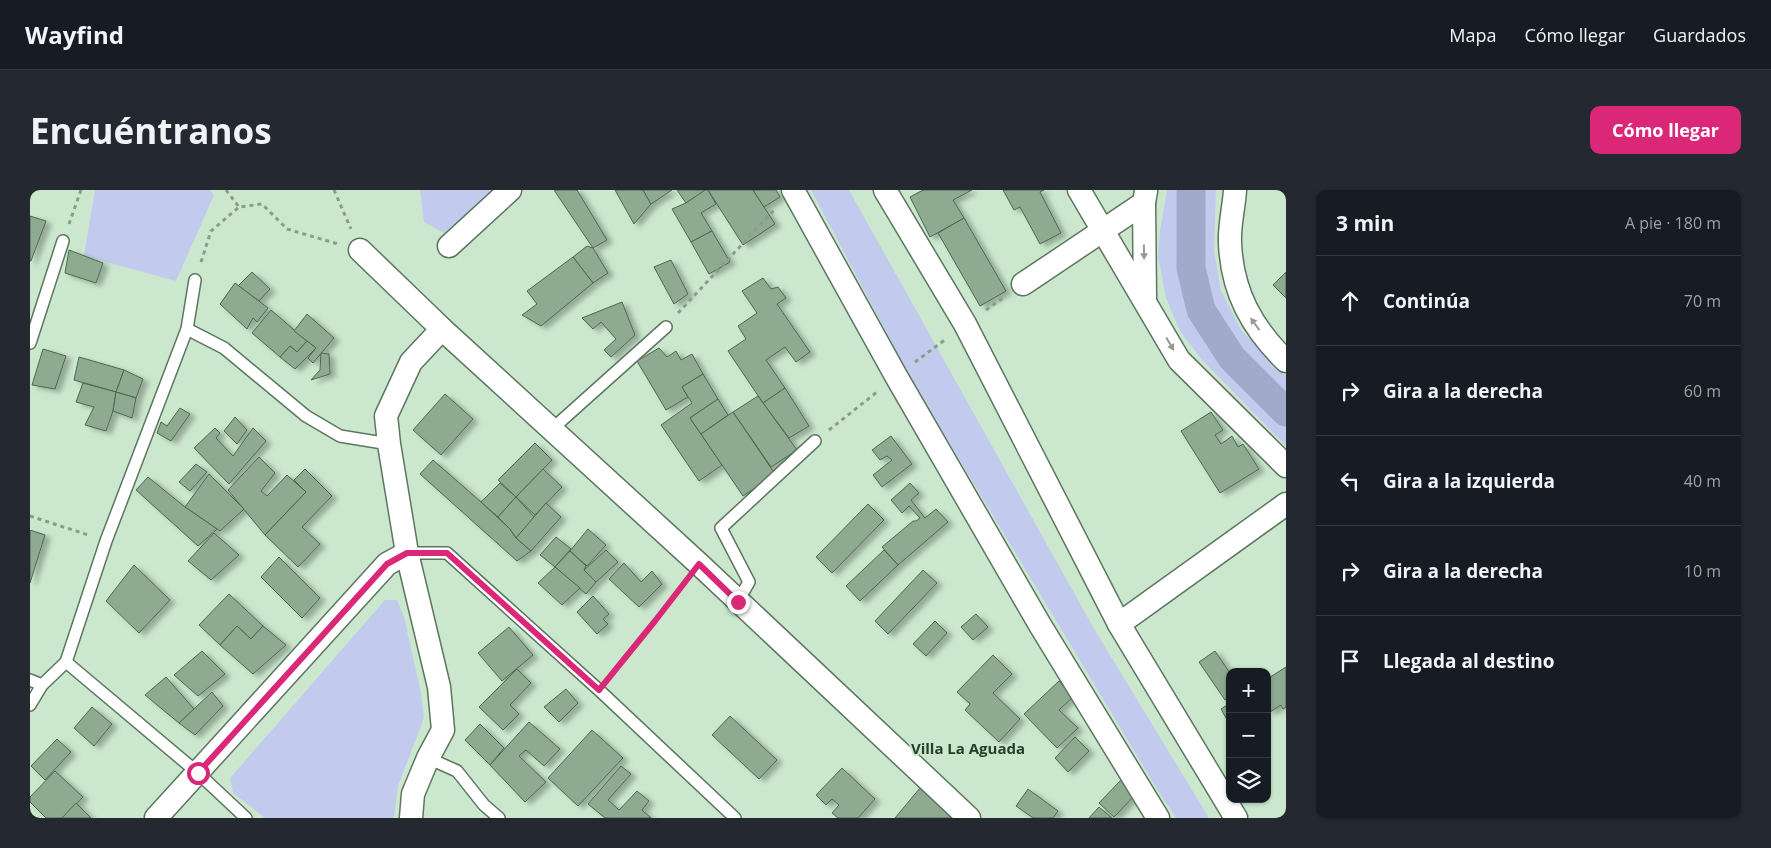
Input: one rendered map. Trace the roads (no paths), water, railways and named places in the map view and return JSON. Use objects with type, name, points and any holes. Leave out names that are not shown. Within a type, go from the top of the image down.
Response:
[{"type":"street","points":[[449,246],[510,190]]},
{"type":"street","points":[[885,190],[965,324],[1119,624],[1236,818]]},
{"type":"street","points":[[1079,190],[1179,360],[1286,466]]},
{"type":"street","points":[[1236,190],[1230,242],[1235,283],[1250,318],[1272,348],[1286,361]]},
{"type":"street","points":[[786,197],[896,376],[1040,625],[1158,818]]},
{"type":"street","points":[[1023,284],[1102,230],[1145,197]]},
{"type":"street","points":[[1145,197],[1145,302]]},
{"type":"street","points":[[360,250],[442,329],[699,564],[969,818]]},
{"type":"street","points":[[411,818],[413,794],[428,758],[443,730],[439,687],[407,553],[388,444],[386,416],[411,362],[442,329]]},
{"type":"street","points":[[1119,624],[1286,504]]},
{"type":"street","points":[[156,818],[387,564],[407,553]]},
{"type":"lane","points":[[30,343],[63,241]]},
{"type":"lane","points":[[30,705],[42,685],[66,662],[106,541],[187,329],[195,280]]},
{"type":"lane","points":[[551,430],[666,327]]},
{"type":"lane","points":[[187,329],[224,348],[306,416],[340,436],[388,444]]},
{"type":"lane","points":[[738,602],[749,582],[722,528],[815,441]]},
{"type":"lane","points":[[407,553],[447,553],[599,690],[735,818]]},
{"type":"lane","points":[[66,662],[198,773],[246,818]]},
{"type":"lane","points":[[30,680],[42,685]]},
{"type":"lane","points":[[428,758],[457,772],[484,805],[498,818]]},
{"type":"waterway","points":[[1191,190],[1191,268],[1201,310],[1232,358],[1286,412]]},
{"type":"district","name":"Villa La Aguada","points":[[968,748]]}]
